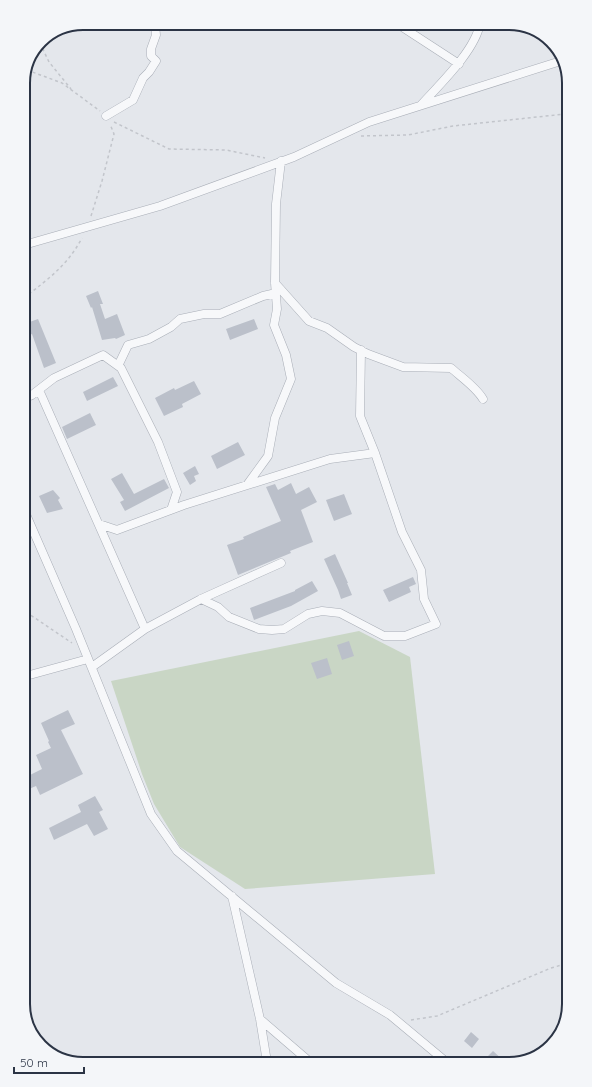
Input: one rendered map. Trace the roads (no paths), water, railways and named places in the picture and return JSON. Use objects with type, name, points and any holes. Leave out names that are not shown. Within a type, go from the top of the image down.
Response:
[{"type":"street","points":[[106,116],[133,100],[143,78],[156,61],[151,56],[151,49],[156,35],[155,30]]},
{"type":"street","points":[[407,30],[459,64]]},
{"type":"street","points":[[420,105],[459,64],[479,30]]},
{"type":"street","points":[[30,243],[160,206],[294,157],[369,122],[558,62]]},
{"type":"street","points":[[247,485],[268,456],[275,418],[292,379],[286,355],[274,326],[277,309],[275,283],[276,204],[281,161]]},
{"type":"street","points":[[275,283],[309,321],[327,328],[361,350],[403,367],[451,368],[478,391],[483,399]]},
{"type":"street","points":[[118,366],[128,345],[149,339],[171,327],[180,319],[204,314],[220,314],[262,296],[276,293]]},
{"type":"street","points":[[201,599],[218,607],[229,617],[259,629],[284,629],[308,614],[322,611],[340,613],[384,636],[405,636],[436,624],[424,599],[421,570],[402,532],[375,453],[360,416],[361,350]]},
{"type":"street","points":[[30,396],[54,378],[103,355],[121,368],[158,442],[176,492],[170,510]]},
{"type":"street","points":[[38,390],[145,629]]},
{"type":"street","points":[[99,524],[117,530],[170,510],[330,458],[375,453]]},
{"type":"street","points":[[30,524],[92,667],[151,814],[177,851],[336,983],[390,1015],[440,1057]]},
{"type":"street","points":[[92,667],[145,629],[201,599],[282,563]]},
{"type":"street","points":[[30,675],[88,659]]},
{"type":"street","points":[[232,896],[260,1019],[266,1057]]},
{"type":"street","points":[[260,1019],[304,1057]]}]
